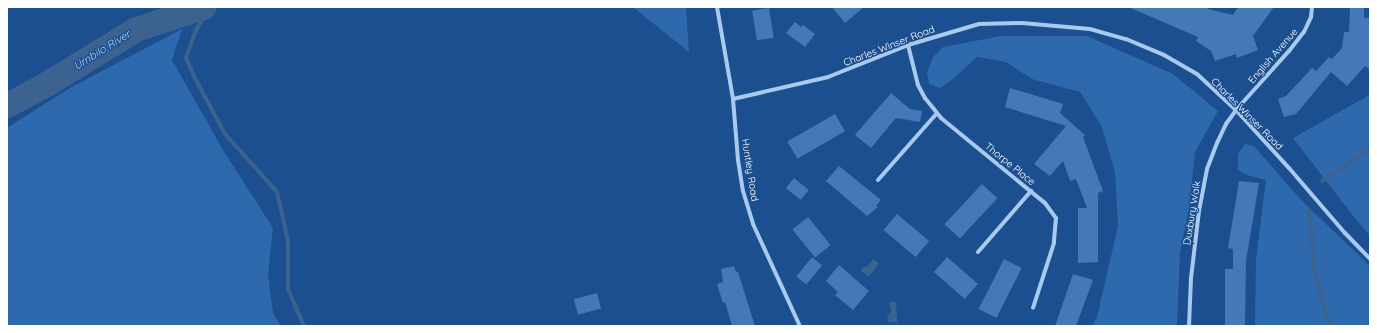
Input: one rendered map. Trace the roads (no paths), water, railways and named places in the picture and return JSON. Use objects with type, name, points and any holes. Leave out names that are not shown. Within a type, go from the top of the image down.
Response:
[{"type":"street","name":"Huntley Road","points":[[717,7],[733,99],[738,160],[743,191],[753,224],[800,326]]},
{"type":"street","name":"English Avenue","points":[[1236,110],[1304,32],[1311,17],[1312,7]]},
{"type":"street","name":"Charles Winser Road","points":[[733,99],[828,77],[908,45],[979,24],[1022,23],[1090,29],[1126,39],[1164,55],[1197,74],[1236,110],[1345,233],[1370,258]]},
{"type":"street","name":"Thorpe Place","points":[[908,45],[918,85],[937,113],[1031,191],[1051,209],[1056,218],[1054,243],[1034,308]]},
{"type":"street","name":"Duxbury Walk","points":[[1189,326],[1191,278],[1199,211],[1207,169],[1226,124],[1236,110]]},
{"type":"street","points":[[878,180],[937,113]]},
{"type":"street","points":[[978,252],[1031,191]]},
{"type":"waterway","name":"Umbilo River","points":[[7,105],[46,84],[136,29],[203,7]]},
{"type":"waterway","points":[[210,7],[196,30],[186,58],[225,134],[277,192],[288,241],[288,289],[304,326]]},
{"type":"waterway","points":[[1322,181],[1370,149]]},
{"type":"waterway","points":[[1309,210],[1315,273],[1330,326]]}]
